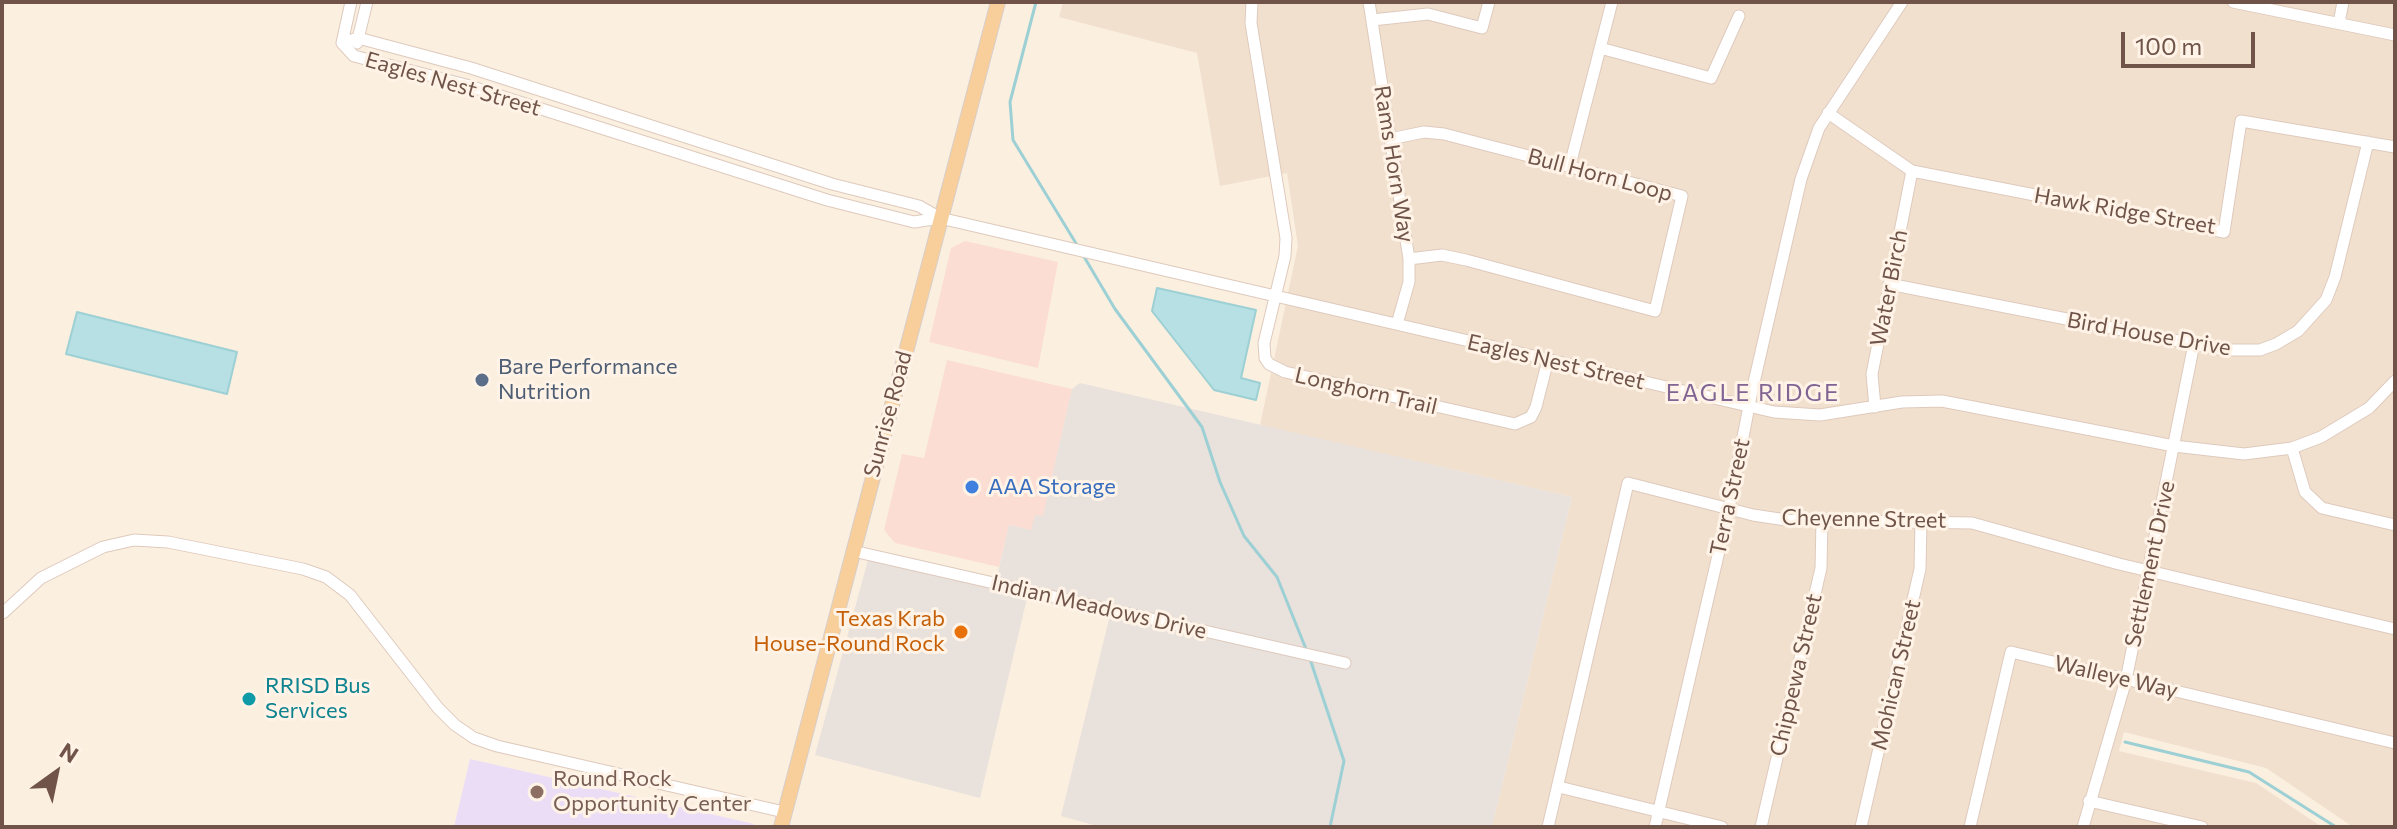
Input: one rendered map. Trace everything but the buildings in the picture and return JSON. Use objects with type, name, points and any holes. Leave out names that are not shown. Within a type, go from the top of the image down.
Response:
[{"type":"main road","name":"Sunrise Road","points":[[781,827],[998,2]]},
{"type":"street","points":[[342,43],[351,2]]},
{"type":"street","points":[[354,56],[367,2]]},
{"type":"street","name":"Longhorn Trail","points":[[1252,2],[1251,23],[1284,222],[1285,256],[1264,351],[1269,364],[1285,372],[1515,424],[1531,417],[1548,360]]},
{"type":"street","name":"Rams Horn Way","points":[[1369,2],[1409,259],[1409,282],[1397,324]]},
{"type":"street","points":[[1372,20],[1428,14],[1482,28],[1489,2]]},
{"type":"street","points":[[1570,165],[1612,2]]},
{"type":"street","name":"Terra Street","points":[[1655,827],[1801,179],[1813,141],[1828,113],[1902,2]]},
{"type":"street","points":[[2233,2],[2395,35]]},
{"type":"street","points":[[2339,23],[2343,2]]},
{"type":"street","points":[[1600,48],[1711,78],[1739,16]]},
{"type":"street","name":"Eagles Nest Street","points":[[940,218],[914,222],[848,206],[466,85],[354,56],[342,43],[358,38],[471,68],[832,184],[919,206],[940,218],[1748,407],[1805,415],[1921,401],[1956,403],[2174,446],[2244,454],[2292,448],[2321,437],[2349,422],[2394,386]]},
{"type":"street","name":"Hawk Ridge Street","points":[[1828,113],[1912,171],[2224,232],[2241,121],[2395,147]]},
{"type":"street","name":"Bull Horn Loop","points":[[1390,139],[1424,132],[1444,134],[1682,196],[1655,311],[1466,260],[1442,255],[1409,259]]},
{"type":"street","name":"Bird House Drive","points":[[1889,284],[2224,350],[2260,350],[2289,338],[2319,311],[2332,286],[2368,142]]},
{"type":"street","name":"Water Birch","points":[[1875,407],[1872,374],[1912,171]]},
{"type":"street","name":"Settlement Drive","points":[[2083,827],[2126,680],[2194,344]]},
{"type":"street","points":[[2292,448],[2305,492],[2322,508],[2395,525]]},
{"type":"street","name":"Cheyenne Street","points":[[1548,827],[1628,483],[1764,517],[1972,523],[2149,571],[2395,629]]},
{"type":"street","name":"Chippewa Street","points":[[1761,827],[1821,568],[1822,521]]},
{"type":"street","name":"Mohican Street","points":[[1861,827],[1920,569],[1921,522]]},
{"type":"street","points":[[3,613],[41,578],[103,547],[134,540],[168,542],[303,569],[326,577],[350,595],[438,708],[474,738],[497,746],[784,812]]},
{"type":"street","name":"Indian Meadows Drive","points":[[853,551],[1345,663]]},
{"type":"street","name":"Walleye Way","points":[[1970,827],[2011,652],[2395,743]]},
{"type":"street","points":[[1559,787],[1722,827]]},
{"type":"street","points":[[2089,801],[2202,827]]},
{"type":"shaded area","points":[[1063,2],[2395,2],[2395,827],[2353,827],[2266,768],[2124,732],[2119,751],[2256,783],[2322,827],[1492,827],[1572,497],[1260,425],[1298,246],[1287,173],[1220,186],[1197,53],[1059,17]]},
{"type":"shaded area","points":[[965,241],[1058,262],[1038,368],[929,342],[951,248]]},
{"type":"shaded area","name":"AAA Storage","points":[[947,360],[1072,389],[1043,517],[1031,530],[1009,525],[999,567],[895,543],[884,530],[902,454],[924,458]]},
{"type":"shaded area","points":[[1080,383],[1572,497],[1492,827],[1101,827],[1061,816],[1109,619],[1027,598],[980,798],[815,755],[868,560],[994,589],[1009,525],[1031,530],[1035,515],[1043,516],[1072,389]]},
{"type":"shaded area","name":"Round Rock Opportunity Center","points":[[470,759],[754,824],[753,827],[454,827]]},
{"type":"water","points":[[1157,288],[1256,310],[1241,378],[1260,383],[1256,400],[1214,390],[1152,311]]},
{"type":"water","points":[[77,312],[237,352],[227,394],[66,354]]},
{"type":"waterway","points":[[1036,2],[1010,102],[1013,140],[1077,245]]},
{"type":"waterway","points":[[1083,255],[1115,309],[1202,427],[1220,482],[1244,536],[1277,577],[1306,649]]},
{"type":"waterway","points":[[1310,659],[1344,761],[1330,827]]},
{"type":"waterway","points":[[2125,742],[2249,772],[2336,827]]},
{"type":"place","name":"Bare Performance Nutrition","points":[[482,380]]},
{"type":"place","name":"AAA Storage","points":[[972,487]]},
{"type":"place","name":"Texas Krab House-Round Rock","points":[[961,632]]},
{"type":"place","name":"RRISD Bus Services","points":[[249,699]]},
{"type":"place","name":"Round Rock Opportunity Center","points":[[537,792]]},
{"type":"district","name":"EAGLE RIDGE","points":[[1753,393]]}]
